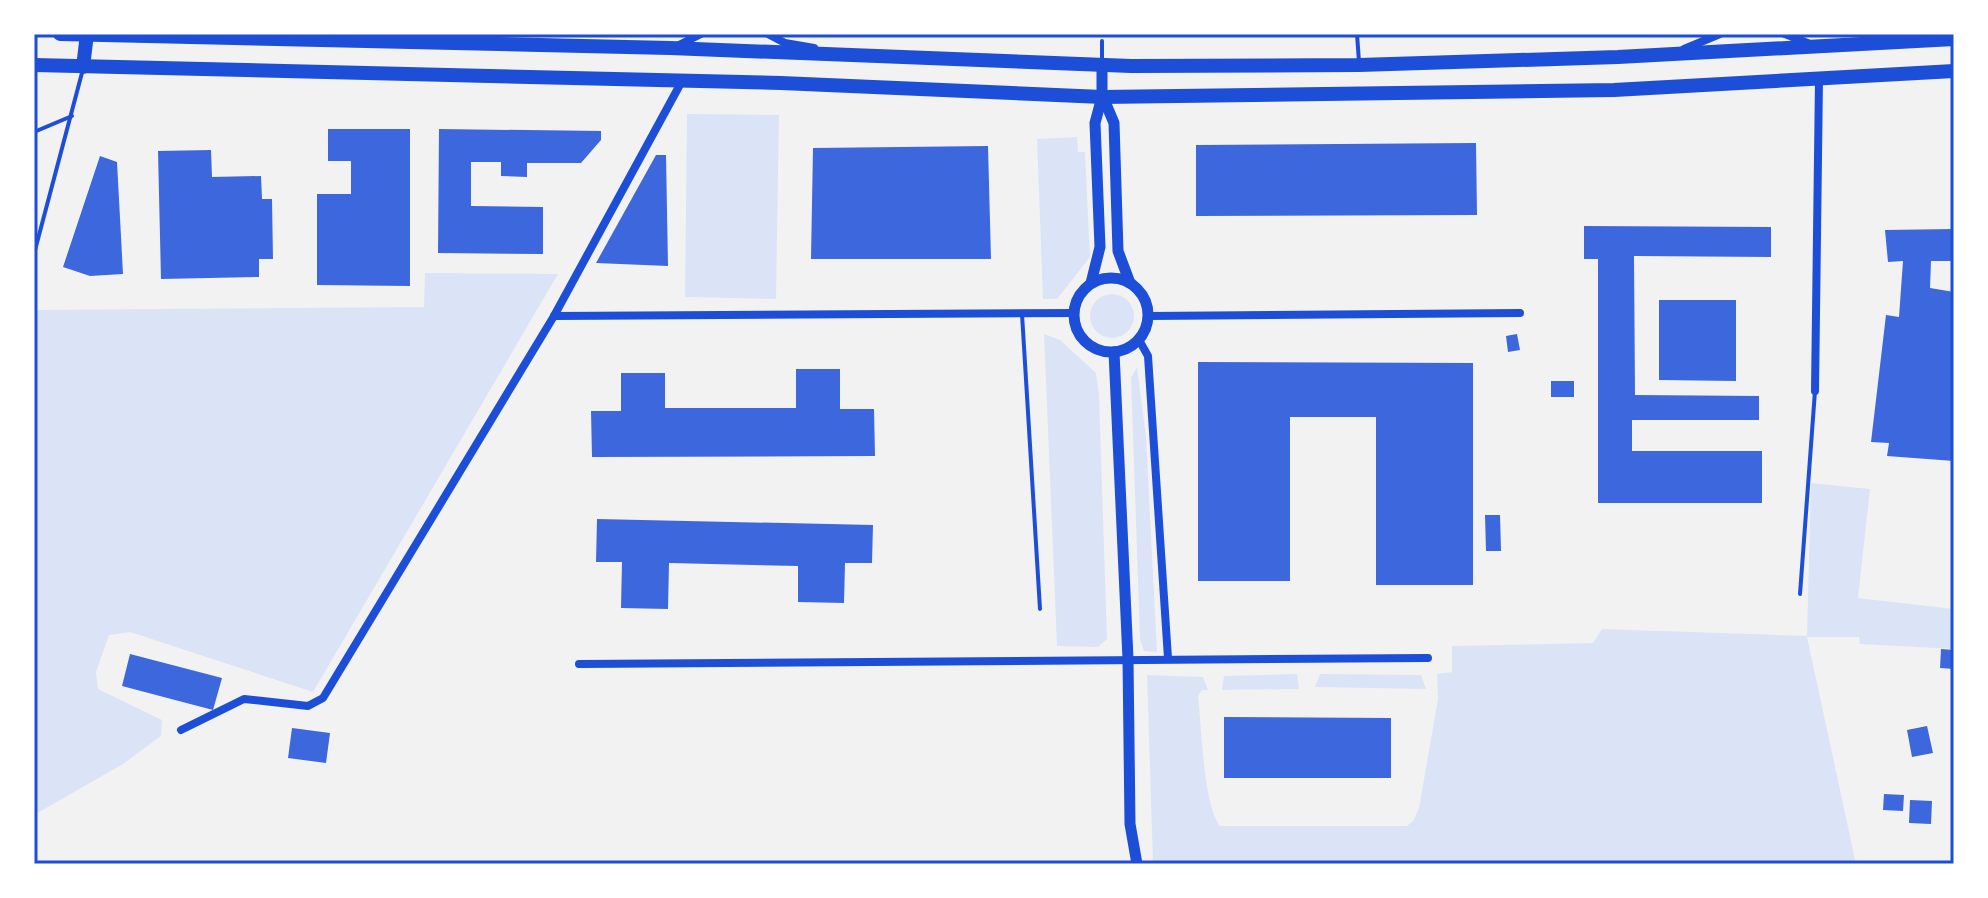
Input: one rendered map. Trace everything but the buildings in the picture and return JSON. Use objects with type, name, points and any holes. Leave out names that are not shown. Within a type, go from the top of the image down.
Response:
[{"type":"main road","points":[[60,34],[333,43],[452,39],[1102,65],[1359,65],[1670,55],[1954,39]]},
{"type":"main road","points":[[308,34],[333,43]]},
{"type":"main road","points":[[83,67],[86,35]]},
{"type":"main road","points":[[34,65],[682,81],[1102,97],[1408,95],[1954,71]]},
{"type":"street","points":[[670,48],[701,34]]},
{"type":"street","points":[[768,34],[785,43],[858,56]]},
{"type":"street","points":[[1670,55],[1720,34]]},
{"type":"street","points":[[1785,34],[1818,47]]},
{"type":"street","points":[[1102,65],[1102,97],[1095,123],[1100,247],[1091,283],[1077,300],[1074,313],[1078,332],[1084,341],[1093,348],[1114,352],[1139,340],[1149,316],[1144,297],[1130,283],[1118,251],[1114,123],[1102,97]]},
{"type":"street","points":[[1815,391],[1819,79]]},
{"type":"street","points":[[181,730],[244,699],[308,706],[319,702],[554,316],[682,81]]},
{"type":"street","points":[[1091,283],[1110,277],[1130,283]]},
{"type":"street","points":[[554,316],[1074,313]]},
{"type":"street","points":[[1149,316],[1520,313]]},
{"type":"street","points":[[1139,340],[1148,356],[1168,658]]},
{"type":"street","points":[[1114,352],[1128,659],[1130,824],[1137,864]]},
{"type":"street","points":[[579,664],[1428,658]]},
{"type":"lane","points":[[1357,34],[1359,65]]},
{"type":"lane","points":[[1102,41],[1102,65]]},
{"type":"lane","points":[[34,254],[83,67]]},
{"type":"lane","points":[[34,132],[72,116]]},
{"type":"lane","points":[[1022,314],[1040,609]]},
{"type":"lane","points":[[1800,594],[1815,391]]},
{"type":"shaded area","points":[[687,114],[779,115],[776,299],[685,297]]},
{"type":"shaded area","points":[[1077,137],[1078,152],[1085,152],[1090,257],[1057,299],[1043,299],[1037,139]]},
{"type":"shaded area","points":[[425,273],[558,274],[313,692],[130,632],[109,635],[96,672],[98,689],[162,720],[161,736],[123,764],[34,815],[34,310],[424,307]]},
{"type":"shaded area","points":[[1112,294],[1128,300],[1134,316],[1128,332],[1112,338],[1096,332],[1090,316],[1096,300]]},
{"type":"shaded area","points":[[1044,334],[1060,340],[1096,373],[1107,639],[1098,647],[1057,646]]},
{"type":"shaded area","points":[[1137,367],[1146,437],[1157,652],[1144,651],[1140,639],[1131,378]]},
{"type":"shaded area","points":[[1811,483],[1870,489],[1858,598],[1954,609],[1954,649],[1860,644],[1859,637],[1807,637],[1856,864],[1153,864],[1147,675],[1203,677],[1208,690],[1202,690],[1198,696],[1204,765],[1210,801],[1220,826],[1407,826],[1414,820],[1419,808],[1438,699],[1437,674],[1452,672],[1452,646],[1593,643],[1602,629],[1807,636]]},
{"type":"shaded area","points":[[1297,674],[1299,689],[1222,690],[1224,676]]},
{"type":"shaded area","points":[[1320,674],[1421,675],[1426,689],[1315,687]]}]
